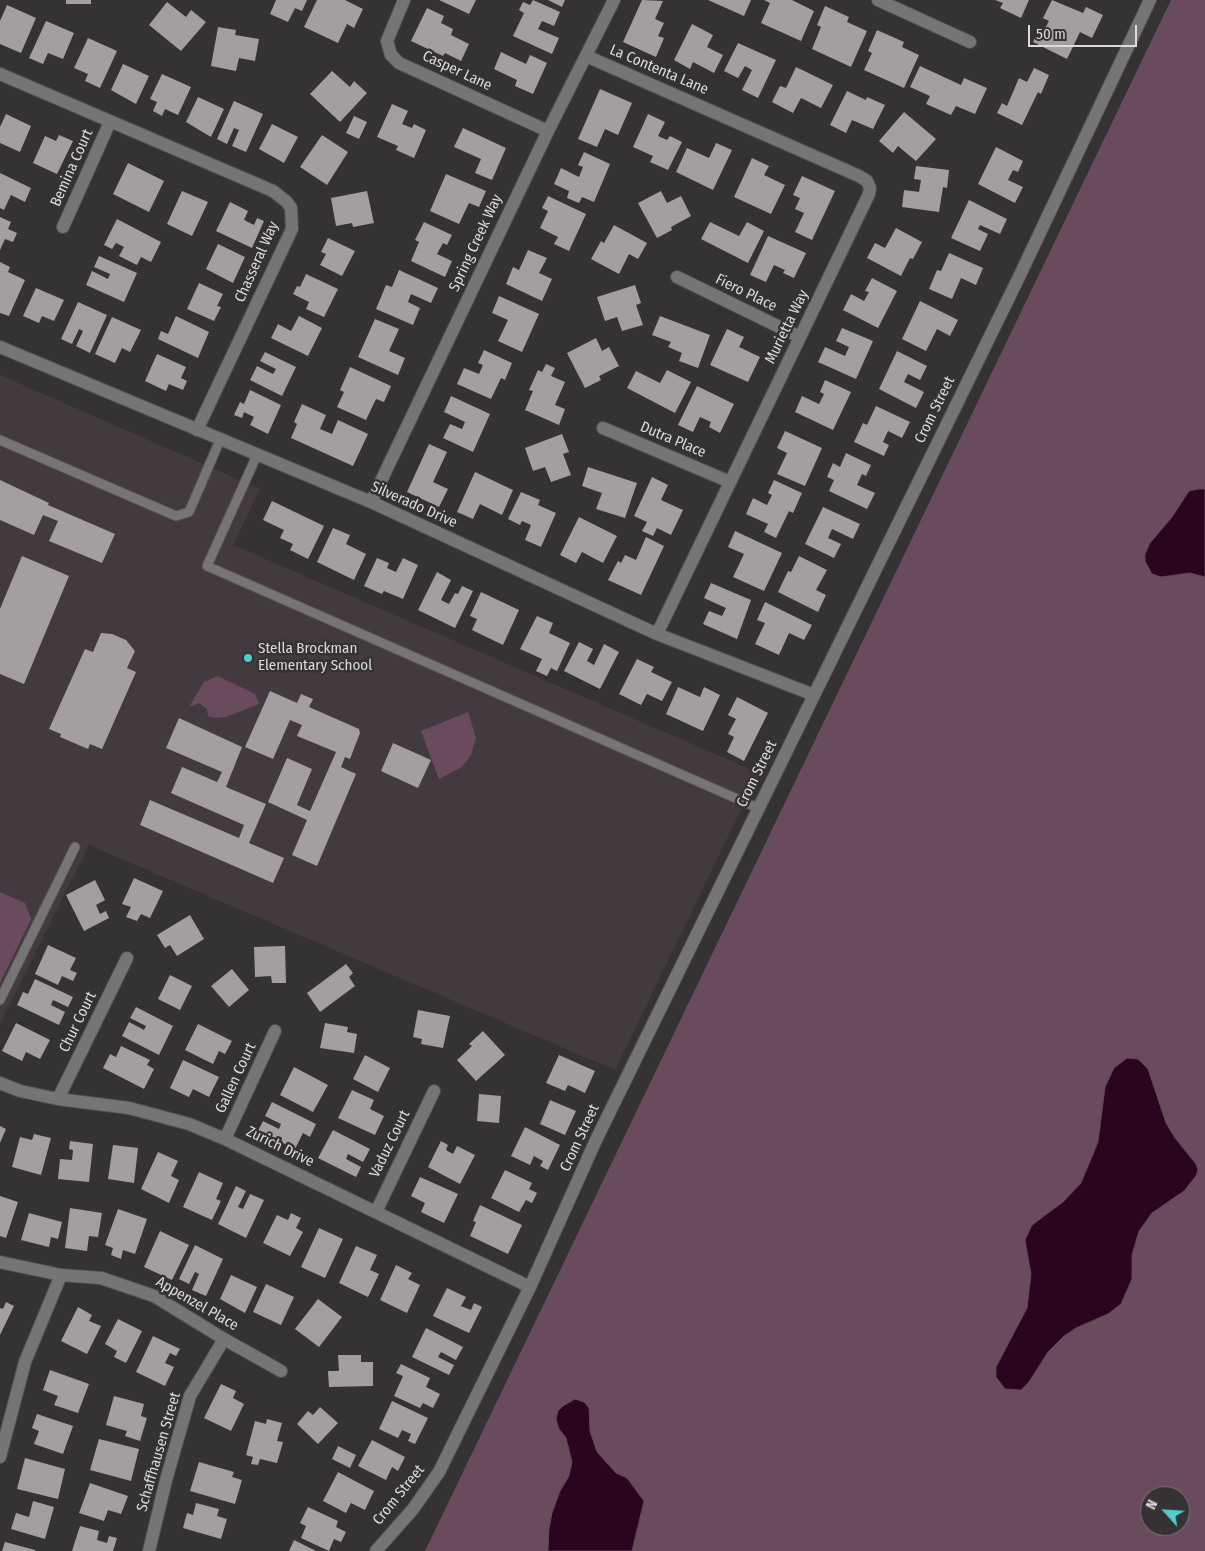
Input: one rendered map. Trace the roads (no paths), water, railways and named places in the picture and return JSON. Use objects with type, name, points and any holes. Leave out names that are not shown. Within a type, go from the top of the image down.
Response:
[{"type":"street","name":"Casper Lane","points":[[404,0],[387,41],[391,55],[399,62],[548,130]]},
{"type":"street","name":"Spring Creek Way","points":[[371,502],[548,130],[614,0]]},
{"type":"street","points":[[878,0],[970,42]]},
{"type":"street","name":"Crom Street","points":[[376,1551],[414,1509],[439,1472],[530,1287],[596,1140],[1010,295],[1150,0]]},
{"type":"street","name":"La Contenta Lane","points":[[586,56],[719,113]]},
{"type":"street","name":"Chasseral Way","points":[[0,74],[273,190],[291,208],[292,229],[197,430]]},
{"type":"street","name":"Murietta Way","points":[[657,634],[869,194],[870,188],[867,181],[859,176],[719,113]]},
{"type":"street","name":"Bemina Court","points":[[63,227],[110,122]]},
{"type":"street","name":"Fiero Place","points":[[677,277],[800,337]]},
{"type":"street","name":"Silverado Drive","points":[[0,347],[371,502],[657,634],[814,695]]},
{"type":"street","name":"Dutra Place","points":[[603,428],[730,482]]},
{"type":"street","name":"Chur Court","points":[[58,1099],[127,958]]},
{"type":"street","name":"Gallen Court","points":[[225,1139],[275,1031]]},
{"type":"street","name":"Zurich Drive","points":[[0,1083],[58,1099],[128,1108],[189,1124],[225,1139],[530,1287]]},
{"type":"street","name":"Vaduz Court","points":[[376,1212],[434,1091]]},
{"type":"street","name":"Appenzel Place","points":[[0,1262],[61,1275],[101,1278],[154,1296],[281,1371]]},
{"type":"street","points":[[0,1457],[25,1362],[61,1275]]},
{"type":"street","name":"Schaffhausen Street","points":[[149,1551],[166,1480],[190,1396],[224,1339]]},
{"type":"lane","points":[[0,440],[176,516],[189,512],[220,440]]},
{"type":"lane","points":[[256,455],[206,566],[758,808]]},
{"type":"lane","points":[[0,1000],[75,847]]},
{"type":"place","name":"Stella Brockman Elementary School","points":[[248,658]]}]
